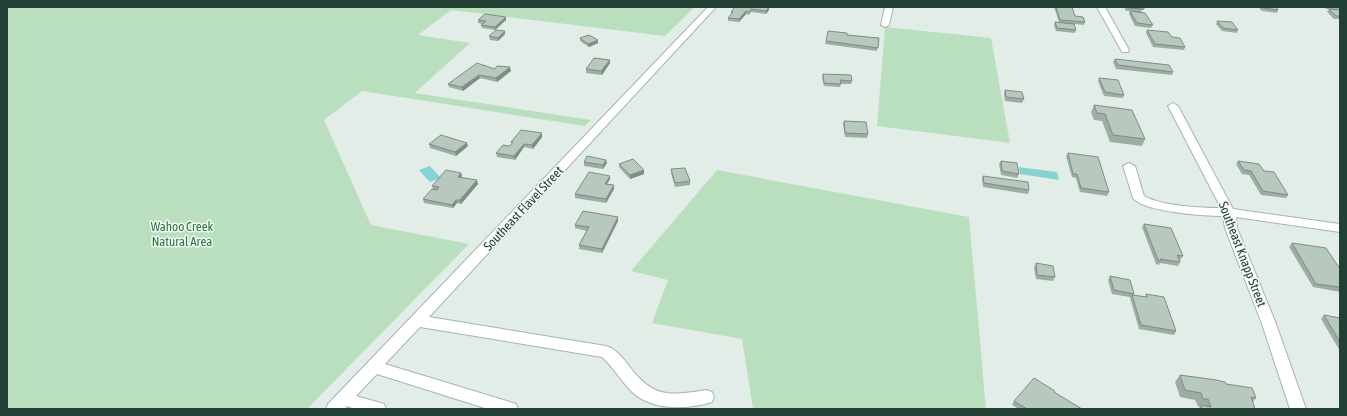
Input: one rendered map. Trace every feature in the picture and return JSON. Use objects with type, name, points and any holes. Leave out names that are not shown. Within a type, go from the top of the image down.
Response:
[{"type":"street","name":"Southeast Flavel Street","points":[[339,404],[712,7]]},
{"type":"street","points":[[885,25],[889,7]]},
{"type":"street","points":[[1101,7],[1125,50]]},
{"type":"street","name":"Southeast Knapp Street","points":[[1172,106],[1229,212],[1231,228],[1269,324],[1298,409]]},
{"type":"street","points":[[1129,166],[1139,198],[1150,204],[1208,212],[1229,212],[1340,228]]},
{"type":"street","points":[[418,321],[606,352],[617,360],[636,386],[646,395],[664,400],[685,401],[706,397]]},
{"type":"street","points":[[374,367],[510,409]]},
{"type":"street","points":[[339,404],[378,409]]},
{"type":"green space","name":"Wahoo Creek Natural Area","points":[[7,7],[695,7],[665,36],[451,10],[418,35],[470,43],[415,93],[591,120],[585,126],[362,91],[324,120],[371,225],[469,244],[307,409],[7,409]]},
{"type":"green space","points":[[885,27],[991,38],[1010,143],[877,126]]},
{"type":"green space","points":[[717,170],[969,217],[986,409],[753,409],[742,339],[652,323],[668,280],[631,271]]},
{"type":"water","points":[[430,166],[441,178],[430,182],[419,170]]},
{"type":"water","points":[[1019,167],[1057,172],[1059,180],[1020,174]]},
{"type":"building","points":[[735,7],[769,7],[766,11],[751,9],[749,12],[746,11],[739,19],[728,18]]},
{"type":"building","points":[[1056,7],[1072,7],[1075,16],[1083,17],[1085,22],[1060,20]]},
{"type":"building","points":[[1127,7],[1141,7],[1143,9],[1128,8]]},
{"type":"building","points":[[1262,7],[1276,7],[1278,10],[1264,8]]},
{"type":"building","points":[[1329,9],[1340,10],[1340,16],[1336,16]]},
{"type":"building","points":[[1130,11],[1145,13],[1153,25],[1137,23]]},
{"type":"building","points":[[485,14],[506,17],[495,27],[481,25],[486,21],[478,20]]},
{"type":"building","points":[[1217,21],[1232,22],[1238,30],[1223,28]]},
{"type":"building","points":[[1055,22],[1074,24],[1076,30],[1057,28]]},
{"type":"building","points":[[496,30],[505,31],[498,38],[489,36]]},
{"type":"building","points":[[1147,30],[1168,32],[1172,37],[1180,38],[1185,47],[1155,44]]},
{"type":"building","points":[[828,31],[847,33],[847,35],[879,38],[878,48],[826,41]]},
{"type":"building","points":[[589,35],[598,40],[588,44],[580,38]]},
{"type":"building","points":[[594,58],[610,60],[601,71],[586,69]]},
{"type":"building","points":[[1115,59],[1169,65],[1173,72],[1118,65]]},
{"type":"building","points":[[477,63],[495,69],[497,66],[510,67],[496,78],[479,75],[462,87],[448,84]]},
{"type":"building","points":[[823,74],[851,75],[852,81],[840,80],[841,84],[824,83]]},
{"type":"building","points":[[1099,78],[1118,80],[1124,95],[1105,92]]},
{"type":"building","points":[[1005,90],[1022,92],[1024,99],[1006,97]]},
{"type":"building","points":[[1094,105],[1132,110],[1145,139],[1113,135],[1105,114],[1097,113]]},
{"type":"building","points":[[844,121],[866,122],[868,134],[845,133]]},
{"type":"building","points":[[521,130],[542,133],[532,145],[524,144],[514,156],[496,153],[503,145],[510,146],[513,142],[511,142]]},
{"type":"building","points":[[441,135],[467,143],[455,152],[429,144]]},
{"type":"building","points":[[1068,153],[1098,157],[1109,192],[1081,188],[1077,174],[1073,174]]},
{"type":"building","points":[[587,156],[606,160],[603,165],[584,162]]},
{"type":"building","points":[[633,159],[644,170],[630,175],[619,164]]},
{"type":"building","points":[[1001,161],[1017,163],[1019,174],[1002,171]]},
{"type":"building","points":[[1238,161],[1259,164],[1264,171],[1274,172],[1288,195],[1263,191],[1251,171],[1244,170]]},
{"type":"building","points":[[685,168],[690,181],[675,183],[671,169]]},
{"type":"building","points":[[446,170],[461,173],[458,177],[477,180],[460,200],[456,200],[452,205],[423,199],[432,189],[437,190],[439,187],[432,186]]},
{"type":"building","points":[[589,172],[610,176],[605,184],[614,185],[606,199],[575,194]]},
{"type":"building","points":[[983,176],[1028,182],[1029,190],[984,183]]},
{"type":"building","points":[[583,211],[618,217],[602,249],[579,245],[589,227],[575,225]]},
{"type":"building","points":[[1144,224],[1171,228],[1183,256],[1177,255],[1180,262],[1158,260]]},
{"type":"building","points":[[1292,243],[1326,248],[1340,269],[1340,287],[1316,284]]},
{"type":"building","points":[[1036,263],[1053,266],[1055,277],[1037,275]]},
{"type":"building","points":[[1110,276],[1130,280],[1134,294],[1114,290]]},
{"type":"building","points":[[1146,294],[1164,297],[1176,331],[1141,325],[1132,295],[1147,297]]},
{"type":"building","points":[[1324,315],[1340,318],[1340,342]]},
{"type":"building","points":[[1180,375],[1216,380],[1225,382],[1226,384],[1252,388],[1256,398],[1251,397],[1255,409],[1202,409],[1201,405],[1211,407],[1208,399],[1203,399],[1201,393],[1185,390]]},
{"type":"building","points":[[1034,378],[1082,409],[1027,409],[1014,401]]}]
